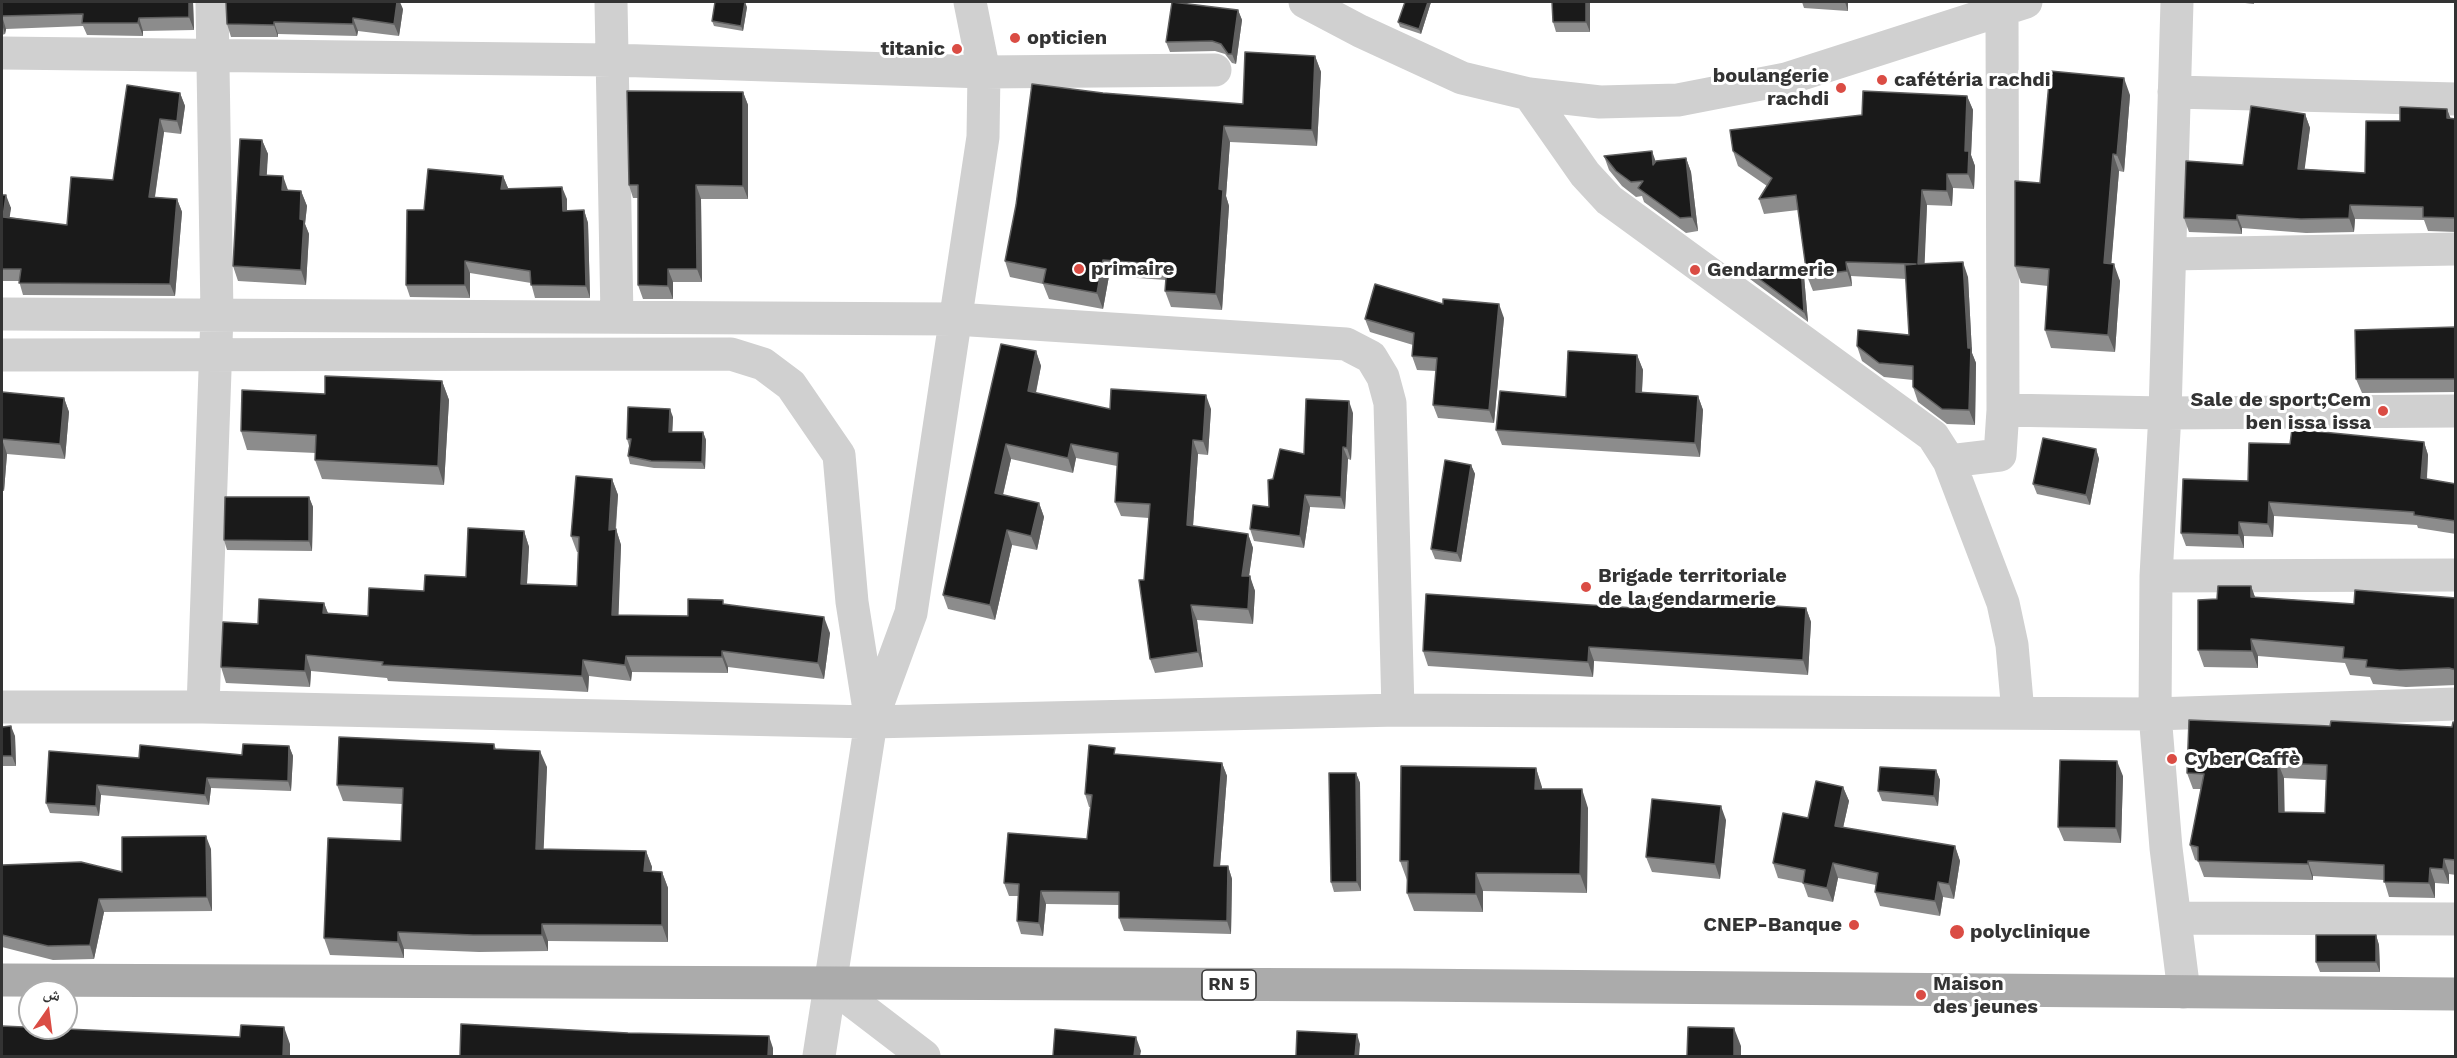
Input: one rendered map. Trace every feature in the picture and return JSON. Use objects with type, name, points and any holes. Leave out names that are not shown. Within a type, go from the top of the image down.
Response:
[{"type":"main road","name":"RN 5","points":[[2,980],[831,985],[1401,985],[2456,994]]},
{"type":"street","points":[[203,707],[217,315],[212,2]]},
{"type":"street","points":[[611,2],[617,317]]},
{"type":"street","points":[[819,1056],[871,722],[911,613],[983,137],[984,72],[970,2]]},
{"type":"street","points":[[1305,2],[1360,31],[1462,78],[1529,94],[1600,102],[1678,100],[1786,79],[2008,4],[2003,410],[2000,455],[1948,461]]},
{"type":"street","points":[[2177,2],[2165,413],[2156,576],[2155,714],[2166,848],[2184,992]]},
{"type":"street","points":[[2,54],[612,60],[984,72],[1215,70]]},
{"type":"street","points":[[2174,92],[2456,99]]},
{"type":"street","points":[[1529,94],[1585,174],[1609,200],[1933,436],[1948,461],[2003,603],[2012,645],[2018,713]]},
{"type":"street","points":[[2170,254],[2456,249]]},
{"type":"street","points":[[2,314],[955,319],[1346,344],[1371,357],[1383,377],[1390,403],[1398,710]]},
{"type":"street","points":[[2,356],[731,354],[763,364],[791,385],[839,455],[852,602],[871,722]]},
{"type":"street","points":[[2003,410],[2165,413],[2456,411]]},
{"type":"street","points":[[2156,576],[2456,575]]},
{"type":"street","points":[[852,602],[868,616],[884,622],[899,620],[911,613]]},
{"type":"street","points":[[2,707],[203,707],[871,722],[1398,710],[2155,714],[2456,704]]},
{"type":"street","points":[[2175,918],[2456,919]]},
{"type":"street","points":[[831,985],[924,1056]]},
{"type":"building","points":[[2,2],[189,2],[189,17],[139,18],[138,23],[82,23],[83,14],[2,16]]},
{"type":"building","points":[[226,2],[397,2],[394,24],[353,18],[353,24],[274,22],[274,25],[227,24]]},
{"type":"building","points":[[715,2],[745,2],[741,26],[712,21]]},
{"type":"building","points":[[1172,2],[1238,10],[1232,54],[1228,54],[1221,44],[1212,41],[1166,42]]},
{"type":"building","points":[[1405,2],[1428,2],[1419,29],[1398,22]]},
{"type":"building","points":[[1552,2],[1586,2],[1586,22],[1553,22]]},
{"type":"building","points":[[1245,52],[1315,56],[1312,130],[1224,126],[1219,189],[1223,190],[1216,294],[1165,291],[1167,265],[1103,260],[1097,293],[1043,283],[1046,269],[1005,261],[1016,205],[1032,84],[1103,93],[1243,104]]},
{"type":"building","points":[[2050,71],[2124,78],[2117,155],[2113,154],[2104,263],[2114,264],[2108,335],[2045,330],[2049,269],[2015,266],[2015,181],[2040,183]]},
{"type":"building","points":[[127,85],[180,93],[177,121],[160,119],[149,197],[177,199],[170,284],[19,283],[21,269],[2,269],[2,195],[6,195],[3,217],[67,225],[71,177],[113,180]]},
{"type":"building","points":[[627,91],[743,92],[743,186],[696,185],[697,269],[668,269],[668,286],[638,285],[638,185],[629,185]]},
{"type":"building","points":[[1863,91],[1967,96],[1965,151],[1969,151],[1968,174],[1947,174],[1947,191],[1922,190],[1918,264],[1963,262],[1968,348],[1971,348],[1969,410],[1942,409],[1913,387],[1913,366],[1879,363],[1857,346],[1858,330],[1909,335],[1905,265],[1916,264],[1846,262],[1847,271],[1807,276],[1796,195],[1759,199],[1772,178],[1733,151],[1730,130],[1862,115]]},
{"type":"building","points":[[2251,106],[2305,114],[2298,169],[2365,173],[2366,121],[2400,121],[2400,107],[2447,109],[2447,118],[2456,119],[2456,218],[2423,217],[2423,207],[2350,205],[2349,218],[2301,219],[2237,215],[2237,220],[2184,218],[2186,161],[2243,165]]},
{"type":"building","points":[[240,139],[262,140],[260,175],[283,176],[282,190],[301,191],[300,219],[304,220],[301,270],[233,266]]},
{"type":"building","points":[[1652,151],[1653,165],[1656,161],[1686,158],[1692,217],[1680,218],[1638,188],[1643,181],[1631,182],[1616,171],[1604,156]]},
{"type":"building","points":[[428,169],[503,176],[501,189],[562,187],[563,211],[584,210],[586,286],[531,285],[530,271],[465,261],[465,285],[406,285],[407,210],[424,210]]},
{"type":"building","points":[[1801,266],[1804,312],[1746,269]]},
{"type":"building","points":[[1375,284],[1443,304],[1443,299],[1499,304],[1489,410],[1433,405],[1437,358],[1412,356],[1414,333],[1365,319]]},
{"type":"building","points":[[2456,327],[2456,379],[2356,379],[2355,330]]},
{"type":"building","points":[[1001,344],[1036,351],[1028,391],[1110,409],[1111,389],[1206,395],[1203,441],[1193,440],[1187,525],[1248,534],[1242,576],[1250,576],[1248,609],[1191,605],[1198,652],[1150,659],[1139,580],[1144,580],[1150,504],[1115,502],[1118,453],[1071,444],[1068,458],[1006,444],[995,493],[1039,503],[1031,536],[1007,530],[990,605],[943,595]]},
{"type":"building","points":[[1568,351],[1637,355],[1636,392],[1698,396],[1695,443],[1496,430],[1500,391],[1566,397]]},
{"type":"building","points":[[325,376],[442,381],[438,466],[315,460],[316,435],[241,431],[242,390],[325,394]]},
{"type":"building","points":[[2,392],[64,398],[60,444],[2,439]]},
{"type":"building","points":[[1306,399],[1349,401],[1347,448],[1343,447],[1341,497],[1305,495],[1300,536],[1250,529],[1253,505],[1269,507],[1268,480],[1273,479],[1280,449],[1304,454]]},
{"type":"building","points":[[628,407],[670,409],[669,432],[703,432],[702,462],[651,461],[628,456],[631,439],[627,439]]},
{"type":"building","points":[[2292,429],[2424,442],[2421,478],[2456,484],[2456,521],[2414,515],[2414,512],[2269,502],[2268,524],[2239,522],[2239,535],[2181,533],[2183,479],[2248,481],[2249,443],[2290,444]]},
{"type":"building","points":[[2043,438],[2096,449],[2086,495],[2033,484]]},
{"type":"building","points":[[1445,460],[1471,465],[1457,553],[1431,549]]},
{"type":"building","points":[[576,476],[612,479],[609,530],[616,529],[612,615],[688,616],[688,599],[723,600],[723,604],[824,617],[818,663],[722,651],[722,657],[626,656],[625,665],[583,660],[582,676],[382,665],[383,662],[306,655],[305,671],[221,667],[223,622],[258,624],[259,599],[324,603],[323,613],[368,616],[369,588],[424,591],[425,575],[466,577],[468,528],[524,531],[521,584],[577,586],[579,537],[571,536]]},
{"type":"building","points":[[225,497],[309,497],[309,541],[224,540]]},
{"type":"building","points":[[2218,586],[2251,586],[2251,597],[2354,604],[2355,590],[2456,598],[2456,670],[2449,668],[2400,670],[2366,667],[2367,660],[2343,658],[2344,647],[2251,639],[2252,651],[2198,650],[2198,600],[2217,599]]},
{"type":"building","points":[[1426,594],[1635,608],[1636,597],[1806,608],[1803,660],[1589,647],[1588,662],[1423,651]]},
{"type":"building","points":[[2189,720],[2330,726],[2331,721],[2452,727],[2453,722],[2456,723],[2456,860],[2444,859],[2443,869],[2430,868],[2429,883],[2384,882],[2384,865],[2308,861],[2308,864],[2198,861],[2198,847],[2190,845],[2204,774],[2187,773]],"holes":[[[2278,763],[2327,765],[2325,813],[2279,812]]]},
{"type":"building","points":[[11,726],[12,756],[2,756],[2,727]]},
{"type":"building","points":[[339,737],[494,744],[494,749],[540,751],[536,849],[646,851],[644,871],[662,872],[662,925],[542,924],[542,935],[398,932],[398,942],[324,938],[328,838],[401,841],[403,788],[337,785]]},
{"type":"building","points":[[243,744],[289,746],[288,781],[207,778],[205,795],[97,785],[96,806],[46,803],[49,751],[139,758],[140,745],[242,755]]},
{"type":"building","points":[[1089,745],[1115,748],[1114,754],[1222,763],[1214,866],[1228,866],[1227,921],[1119,918],[1119,892],[1041,891],[1039,923],[1017,921],[1019,884],[1004,883],[1008,833],[1087,839],[1092,795],[1085,794]]},
{"type":"building","points":[[2060,760],[2117,761],[2116,828],[2058,827]]},
{"type":"building","points":[[1401,766],[1536,768],[1535,789],[1582,789],[1580,874],[1476,873],[1476,894],[1407,893],[1408,861],[1400,861]]},
{"type":"building","points":[[1880,767],[1936,770],[1934,796],[1878,791]]},
{"type":"building","points":[[1329,773],[1356,773],[1357,882],[1331,882]]},
{"type":"building","points":[[1816,781],[1843,787],[1835,826],[1955,846],[1949,884],[1938,882],[1935,901],[1875,892],[1878,873],[1833,863],[1827,888],[1803,883],[1805,870],[1773,863],[1783,813],[1808,818]]},
{"type":"building","points":[[1652,799],[1721,806],[1715,864],[1646,857]]},
{"type":"building","points":[[206,836],[207,897],[99,899],[90,945],[48,946],[2,935],[2,865],[81,862],[122,872],[122,837]]},
{"type":"building","points":[[2316,935],[2376,935],[2376,962],[2316,962]]},
{"type":"building","points":[[461,1024],[628,1033],[769,1036],[768,1056],[460,1056]]},
{"type":"building","points":[[241,1025],[284,1027],[283,1056],[2,1056],[2,1026],[18,1027],[18,1040],[78,1040],[78,1030],[240,1037]]},
{"type":"building","points":[[1688,1027],[1734,1028],[1734,1056],[1687,1056]]},
{"type":"building","points":[[1055,1029],[1136,1037],[1134,1056],[1053,1056]]},
{"type":"building","points":[[1297,1031],[1357,1034],[1355,1056],[1296,1056]]},
{"type":"place","name":"opticien","points":[[1015,38]]},
{"type":"place","name":"titanic","points":[[957,49]]},
{"type":"place","name":"cafétéria rachdi","points":[[1882,80]]},
{"type":"place","name":"boulangerie rachdi","points":[[1841,88]]},
{"type":"place","name":"primaire","points":[[1079,269]]},
{"type":"place","name":"Gendarmerie","points":[[1695,270]]},
{"type":"place","name":"Sale de sport;Cem ben issa issa","points":[[2383,411]]},
{"type":"place","name":"Brigade territoriale de la gendarmerie","points":[[1586,587]]},
{"type":"place","name":"Cyber Caffè","points":[[2172,759]]},
{"type":"place","name":"CNEP-Banque","points":[[1854,925]]},
{"type":"place","name":"polyclinique","points":[[1957,932]]},
{"type":"place","name":"Maison des jeunes","points":[[1921,995]]}]
